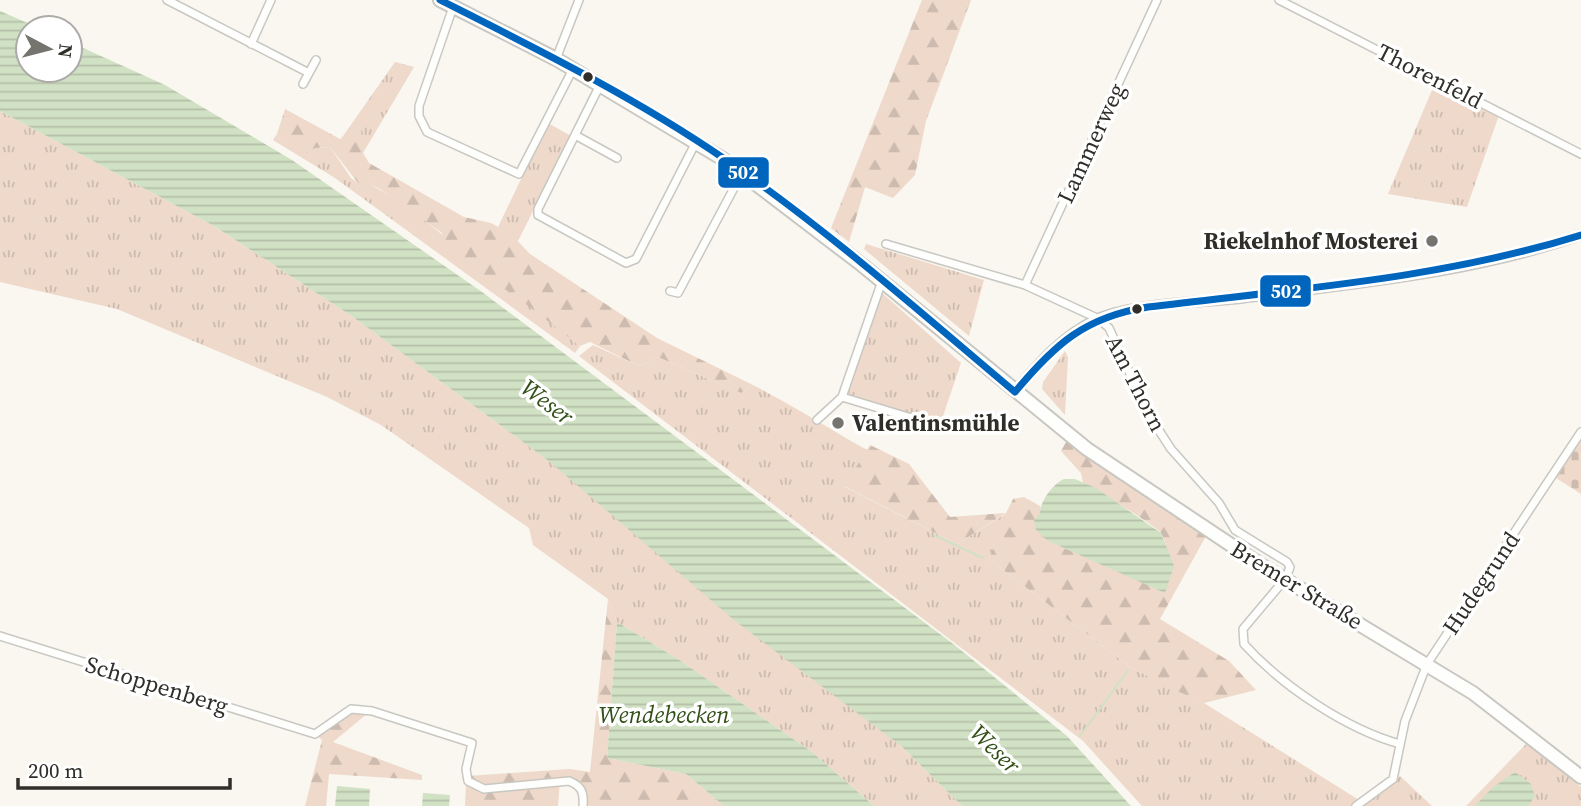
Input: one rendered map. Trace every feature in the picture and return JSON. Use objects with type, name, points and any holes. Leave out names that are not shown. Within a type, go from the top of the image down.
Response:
[{"type":"main road","name":"Bremer Straße","points":[[440,0],[556,59],[743,172],[882,281],[1080,443],[1185,516],[1473,693],[1581,777]]},
{"type":"street","points":[[167,0],[309,73]]},
{"type":"street","points":[[251,44],[271,0]]},
{"type":"street","points":[[556,59],[579,0]]},
{"type":"street","name":"Lammerweg","points":[[1025,285],[1157,0]]},
{"type":"street","name":"Thorenfeld","points":[[1279,0],[1581,154]]},
{"type":"street","points":[[453,7],[419,106],[419,116],[427,132],[519,174],[573,69]]},
{"type":"street","points":[[303,84],[316,60]]},
{"type":"street","points":[[601,85],[537,212],[626,263],[636,259],[696,142]]},
{"type":"street","points":[[575,135],[617,158]]},
{"type":"street","points":[[670,291],[678,293],[743,172]]},
{"type":"street","points":[[1015,392],[1045,355],[1064,338],[1099,319],[1138,310],[1433,273],[1492,262],[1581,235]]},
{"type":"street","name":"Am Thorn","points":[[887,244],[1025,285],[1099,319],[1110,328],[1149,415],[1171,449],[1219,503],[1235,530],[1287,562],[1290,567],[1286,578]]},
{"type":"street","points":[[817,420],[842,397],[882,281]]},
{"type":"street","points":[[842,397],[938,426]]},
{"type":"street","name":"Hudegrund","points":[[1356,806],[1393,779],[1405,721],[1427,664],[1581,432]]},
{"type":"street","points":[[1286,578],[1243,629],[1244,643],[1318,705],[1364,731],[1400,744]]},
{"type":"street","name":"Schoppenberg","points":[[0,636],[315,734],[351,709],[372,711],[472,743],[466,769],[468,781],[475,787],[484,789],[569,781],[578,784],[584,794],[583,806]]},
{"type":"green space","points":[[922,0],[971,0],[926,121],[915,175],[893,198],[865,187],[849,242],[831,228]]},
{"type":"green space","points":[[395,62],[414,67],[363,153],[341,139]]},
{"type":"green space","points":[[1435,83],[1499,115],[1467,207],[1388,194]]},
{"type":"green space","points":[[285,109],[340,139],[361,128],[363,153],[369,163],[464,217],[491,223],[511,234],[530,254],[657,338],[753,385],[741,393],[658,357],[639,366],[590,342],[580,346],[522,301],[444,248],[442,233],[380,189],[368,183],[358,183],[330,147],[315,148],[302,154],[281,142],[277,134]]},
{"type":"green space","points":[[0,111],[214,226],[353,317],[550,462],[901,746],[962,806],[874,806],[812,752],[681,661],[617,622],[608,599],[533,545],[529,528],[381,425],[327,397],[117,309],[0,282]]},
{"type":"green space","points":[[548,123],[571,136],[518,241],[498,227]]},
{"type":"green space","points":[[277,134],[281,142],[315,148],[330,147],[351,178],[358,183],[368,183],[403,203],[580,346],[575,353],[335,178],[273,140]]},
{"type":"green space","points":[[866,244],[984,280],[969,336],[864,249]]},
{"type":"green space","points":[[882,293],[961,363],[940,425],[851,398],[847,391]]},
{"type":"green space","points":[[593,345],[639,366],[658,357],[741,393],[753,385],[867,450],[845,487],[957,544],[1007,513],[989,559],[1130,667],[1204,703],[1359,800],[1351,806],[1142,806],[1083,741],[579,356]]},
{"type":"green space","points":[[1065,351],[1068,357],[1065,415],[1042,389],[1043,382]]},
{"type":"green space","points":[[1581,440],[1581,494],[1556,478]]},
{"type":"green space","points":[[1066,442],[1206,536],[1160,619],[1229,661],[1256,690],[1204,703],[1130,667],[989,559],[1013,499],[1024,497],[1040,506],[1048,541],[1165,592],[1168,562],[1161,533],[1083,483],[1081,473],[1061,451]]},
{"type":"green space","points":[[870,445],[909,464],[950,517],[1006,513],[957,544],[844,486]]},
{"type":"green space","points":[[608,599],[617,622],[607,758],[686,774],[724,806],[586,806],[587,793],[579,782],[570,778],[484,787],[476,785],[468,776],[570,769],[590,772]]},
{"type":"green space","points":[[352,711],[368,713],[333,742],[422,775],[422,780],[329,774],[326,806],[305,806],[322,740],[319,737]]},
{"type":"green space","points":[[1528,742],[1581,787],[1581,806],[1466,806]]},
{"type":"green space","points":[[1400,776],[1432,806],[1359,806],[1390,786]]},
{"type":"green space","points":[[560,781],[558,806],[465,806],[466,783],[483,791]]},
{"type":"water","name":"Weser","points":[[0,11],[14,17],[14,84],[84,84],[84,48],[165,85],[292,160],[482,292],[952,643],[1067,736],[1131,806],[962,806],[901,746],[734,620],[550,462],[353,317],[214,226],[0,111]]},
{"type":"water","points":[[1064,479],[1075,479],[1096,488],[1161,533],[1174,566],[1165,593],[1048,541],[1036,530],[1034,520],[1040,514],[1045,499]]},
{"type":"water","name":"Wendebecken","points":[[617,622],[681,661],[812,752],[874,806],[724,806],[686,774],[607,758]]},
{"type":"water","points":[[1515,772],[1531,784],[1535,796],[1528,806],[1475,806],[1492,788]]},
{"type":"water","points":[[337,786],[370,789],[369,806],[335,806]]},
{"type":"water","points":[[423,793],[450,795],[449,806],[422,806]]},
{"type":"waterway","points":[[934,535],[983,558]]},
{"type":"waterway","points":[[1080,736],[1128,670]]},
{"type":"transit line","name":"502","points":[[440,0],[622,95],[726,160],[837,243],[1015,392]]},
{"type":"transit line","name":"502","points":[[1015,392],[1044,360],[1073,335],[1106,318],[1126,312],[1421,272],[1528,250],[1581,235]]},
{"type":"place","name":"Riekelnhof Mosterei","points":[[1432,241]]},
{"type":"place","name":"Valentinsmühle","points":[[838,423]]}]
